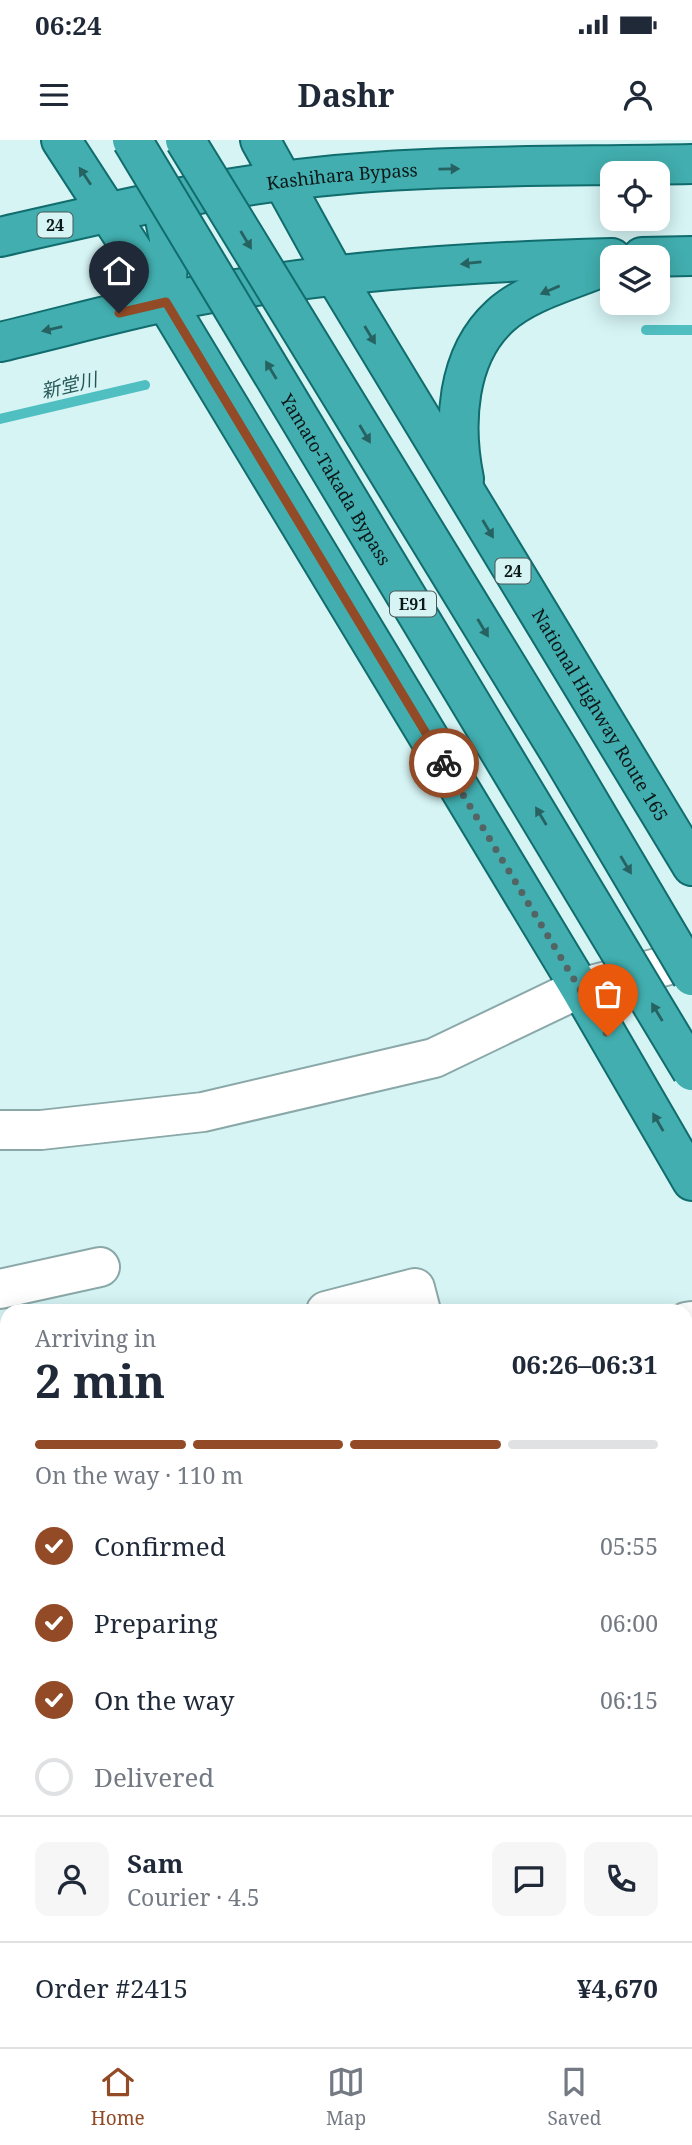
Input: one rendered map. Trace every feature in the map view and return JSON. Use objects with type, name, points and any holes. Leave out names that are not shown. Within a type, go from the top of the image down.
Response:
[{"type":"highway","points":[[61,140],[166,302],[580,988],[692,1181]]},
{"type":"highway","name":"Yamato-Takada Bypass","points":[[132,140],[692,1070]]},
{"type":"highway","points":[[145,140],[163,203],[169,239],[166,302]]},
{"type":"highway","name":"E91","points":[[185,140],[554,744],[692,976]]},
{"type":"highway","points":[[260,140],[283,181]]},
{"type":"highway","points":[[266,140],[283,181]]},
{"type":"highway","name":"Kashihara Bypass","points":[[0,237],[110,212],[283,181],[436,170],[692,164]]},
{"type":"highway","name":"National Highway Route 165","points":[[283,181],[335,276],[692,866]]},
{"type":"highway","points":[[670,256],[692,256]]},
{"type":"highway","points":[[0,342],[166,302],[335,276],[494,261],[600,258]]},
{"type":"highway","points":[[467,494],[458,432],[460,403],[472,355],[484,334],[500,315],[522,302],[600,268]]},
{"type":"street","points":[[0,1130],[41,1130],[203,1112],[434,1058],[580,988],[692,959]]},
{"type":"street","points":[[0,1289],[100,1267]]},
{"type":"street","points":[[353,1304],[415,1288],[419,1304]]},
{"type":"waterway","name":"新堂川","points":[[646,330],[692,330]]},
{"type":"waterway","name":"新堂川","points":[[0,419],[145,385]]},
{"type":"way so far","points":[[444,763],[608,1036]]},
{"type":"route","points":[[119,313],[166,302],[444,763]]}]
